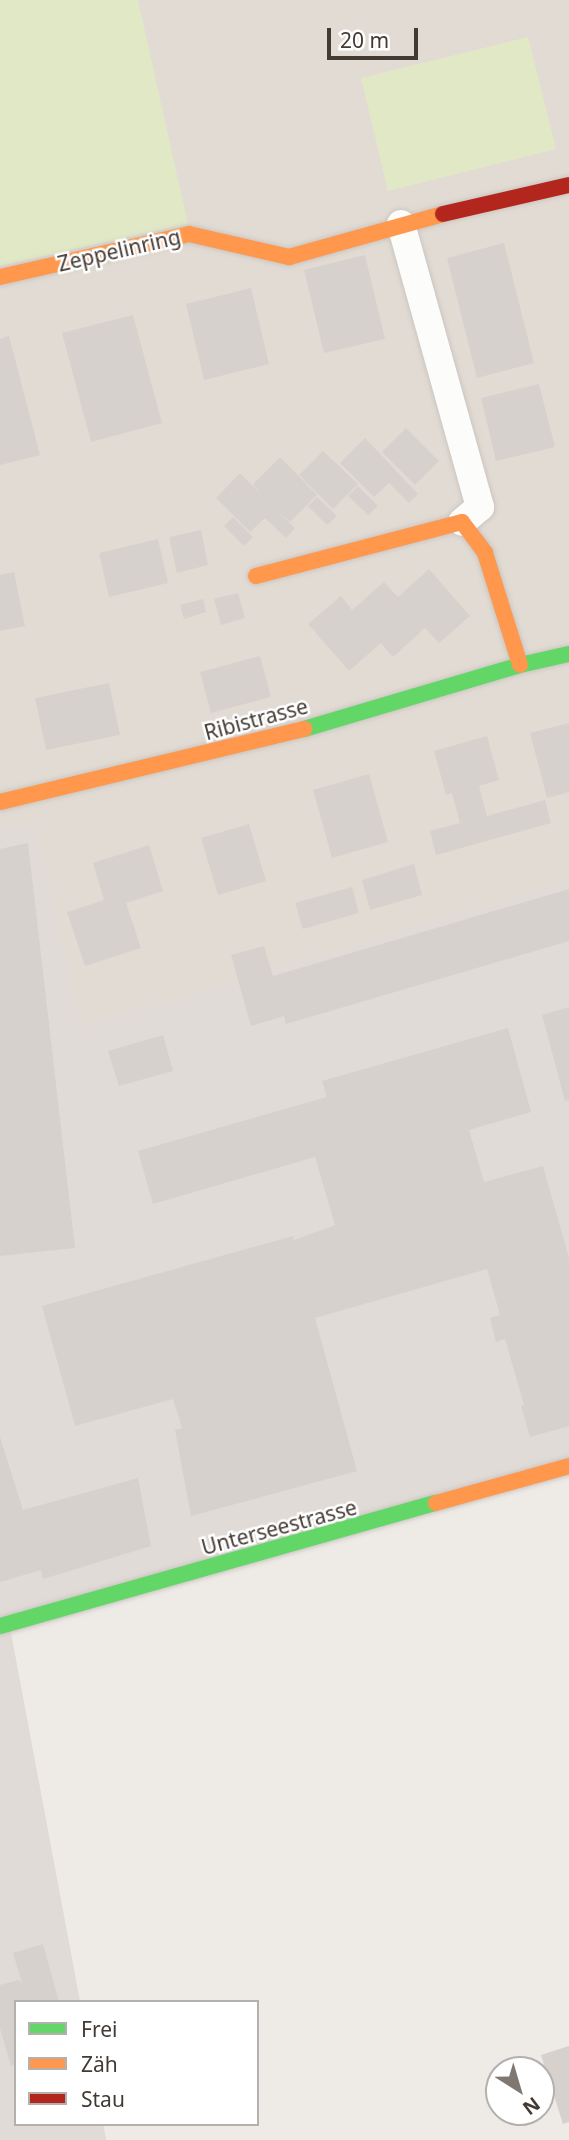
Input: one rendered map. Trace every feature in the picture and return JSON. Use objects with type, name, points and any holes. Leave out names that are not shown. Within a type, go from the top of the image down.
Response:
[{"type":"street","name":"Zeppelinring","points":[[0,277],[189,234],[289,257],[401,224],[569,186]]},
{"type":"street","points":[[256,576],[463,522],[480,508],[401,224]]},
{"type":"street","points":[[463,522],[485,553],[520,665]]},
{"type":"street","name":"Ribistrasse","points":[[0,802],[266,740],[520,665],[569,654]]},
{"type":"street","name":"Unterseestrasse","points":[[0,1626],[569,1466]]},
{"type":"shaded area","points":[[0,0],[569,0],[569,1467],[9,1623],[80,2000],[14,2000],[14,2126],[103,2126],[106,2140],[0,2140]]},
{"type":"shaded area","points":[[36,822],[80,1027],[569,880],[569,1466],[9,1623],[80,2000],[14,2000],[14,2126],[103,2126],[106,2140],[0,2140],[0,829]]},
{"type":"green space","points":[[0,0],[138,0],[188,224],[0,266]]},
{"type":"green space","points":[[528,37],[556,149],[388,191],[361,78]]},
{"type":"building","points":[[504,243],[534,363],[477,378],[447,258]]},
{"type":"building","points":[[365,255],[385,339],[324,353],[304,270]]},
{"type":"building","points":[[251,288],[269,364],[204,380],[186,304]]},
{"type":"building","points":[[133,315],[162,423],[91,442],[62,333]]},
{"type":"building","points":[[9,336],[40,455],[0,465],[0,339]]},
{"type":"building","points":[[539,384],[555,447],[496,461],[481,398]]},
{"type":"building","points":[[406,428],[439,461],[415,485],[382,452]]},
{"type":"building","points":[[365,438],[418,494],[409,503],[389,483],[374,497],[340,463]]},
{"type":"building","points":[[323,451],[358,484],[333,509],[299,475]]},
{"type":"building","points":[[280,457],[317,495],[290,522],[274,508],[295,528],[286,538],[265,518],[250,532],[216,498],[240,473],[261,494],[253,484]]},
{"type":"building","points":[[358,486],[378,506],[368,515],[348,496]]},
{"type":"building","points":[[317,497],[337,516],[327,525],[308,506]]},
{"type":"building","points":[[233,517],[253,537],[244,546],[224,526]]},
{"type":"building","points":[[201,530],[208,565],[177,573],[169,537]]},
{"type":"building","points":[[158,539],[168,583],[109,597],[99,553]]},
{"type":"building","points":[[429,569],[470,616],[439,643],[425,628],[393,657],[381,643],[349,671],[308,624],[341,596],[352,610],[384,582],[398,597]]},
{"type":"building","points":[[14,572],[25,626],[0,631],[0,575]]},
{"type":"building","points":[[238,593],[245,618],[221,625],[214,599]]},
{"type":"building","points":[[203,599],[206,612],[184,619],[180,605]]},
{"type":"building","points":[[260,656],[271,697],[211,713],[200,672]]},
{"type":"building","points":[[109,683],[120,735],[46,750],[35,698]]},
{"type":"building","points":[[569,723],[569,792],[547,798],[530,733]]},
{"type":"building","points":[[487,736],[499,780],[479,786],[487,816],[545,800],[551,823],[436,855],[430,831],[460,823],[452,793],[446,795],[434,751]]},
{"type":"building","points":[[369,774],[388,842],[332,858],[313,790]]},
{"type":"building","points":[[249,824],[266,881],[218,895],[201,838]]},
{"type":"building","points":[[28,843],[75,1248],[0,1256],[0,849]]},
{"type":"building","points":[[149,845],[163,891],[126,903],[141,948],[85,966],[67,912],[104,900],[93,863]]},
{"type":"building","points":[[414,864],[422,895],[370,910],[362,880]]},
{"type":"building","points":[[352,887],[359,913],[303,929],[295,903]]},
{"type":"building","points":[[569,889],[569,941],[286,1024],[284,1016],[251,1026],[231,955],[264,946],[273,976]]},
{"type":"building","points":[[569,1007],[569,1100],[565,1101],[542,1015]]},
{"type":"building","points":[[508,1028],[531,1112],[469,1130],[484,1182],[543,1166],[569,1258],[569,1426],[530,1437],[505,1339],[496,1342],[490,1318],[500,1315],[487,1269],[315,1318],[357,1471],[191,1516],[175,1430],[182,1428],[173,1399],[75,1426],[42,1306],[293,1236],[294,1240],[335,1225],[315,1157],[153,1204],[138,1151],[327,1097],[322,1081]]},
{"type":"building","points":[[163,1035],[173,1071],[119,1086],[108,1051]]},
{"type":"building","points":[[0,1437],[23,1510],[138,1478],[151,1546],[43,1579],[41,1570],[0,1582]]},
{"type":"building","points":[[43,1944],[58,2000],[14,2000],[14,2065],[11,2066],[0,2028],[0,1985],[18,1980],[22,1983],[13,1953]]},
{"type":"building","points":[[569,2046],[569,2122],[563,2124],[555,2099],[555,2056],[541,2055]]},
{"type":"traffic: fast","points":[[304,729],[520,665],[569,654]]},
{"type":"traffic: fast","points":[[0,1626],[436,1503]]},
{"type":"traffic: slow","points":[[0,277],[189,234],[289,257],[443,214]]},
{"type":"traffic: slow","points":[[256,576],[462,522],[485,553],[520,665]]},
{"type":"traffic: slow","points":[[0,802],[304,729]]},
{"type":"traffic: slow","points":[[436,1503],[569,1466]]},
{"type":"traffic: jam","points":[[443,214],[569,185]]}]
